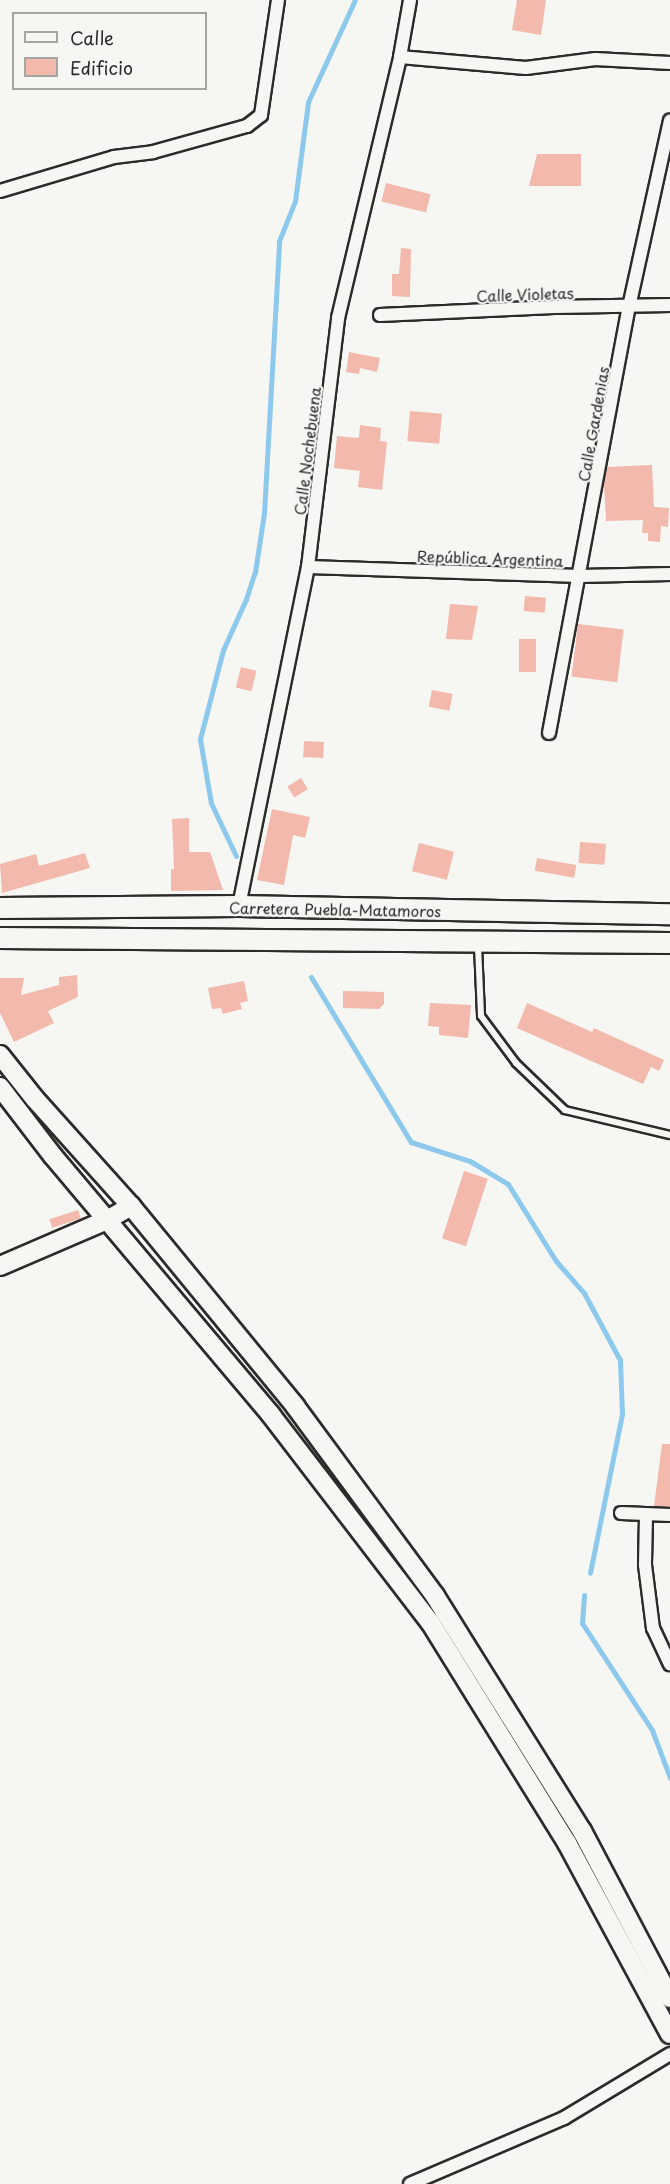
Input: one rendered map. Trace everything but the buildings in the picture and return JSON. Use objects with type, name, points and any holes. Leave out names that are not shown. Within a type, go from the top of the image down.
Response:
[{"type":"main road","name":"Carretera Puebla-Matamoros","points":[[0,908],[239,906],[670,914]]},
{"type":"main road","name":"Carretera Puebla-Matamoros","points":[[0,938],[670,943]]},
{"type":"street","points":[[0,191],[114,157],[153,152],[246,126],[261,115],[278,0]]},
{"type":"street","name":"Calle Nochebuena","points":[[239,906],[308,567],[338,318],[400,57],[410,0]]},
{"type":"street","points":[[400,57],[526,68],[595,59],[670,63]]},
{"type":"street","name":"Calle Gardenias","points":[[549,733],[629,307],[670,120]]},
{"type":"street","name":"Calle Violetas","points":[[380,315],[554,307],[670,305]]},
{"type":"street","name":"República Argentina","points":[[308,567],[580,576],[670,574]]},
{"type":"street","points":[[0,1055],[35,1099],[131,1206],[295,1406],[435,1596],[582,1831],[670,1998]]},
{"type":"street","points":[[0,1087],[107,1220],[271,1415],[430,1622],[567,1843],[670,2034]]},
{"type":"street","points":[[0,1266],[107,1220],[131,1206]]},
{"type":"street","points":[[621,1513],[670,1515]]},
{"type":"street","points":[[646,1515],[645,1565],[653,1628],[670,1664]]},
{"type":"street","points":[[410,2184],[564,2118],[670,2054]]},
{"type":"lane","points":[[478,942],[481,1016],[516,1063],[565,1110],[670,1135]]},
{"type":"waterway","points":[[236,856],[211,803],[200,739],[223,650],[246,599],[255,572],[264,513],[279,241],[295,201],[308,102],[355,0]]},
{"type":"waterway","points":[[311,977],[411,1142],[470,1161],[508,1184],[556,1261],[584,1293],[620,1360],[622,1414],[590,1573]]},
{"type":"waterway","points":[[584,1595],[582,1623],[652,1730],[670,1778]]}]
